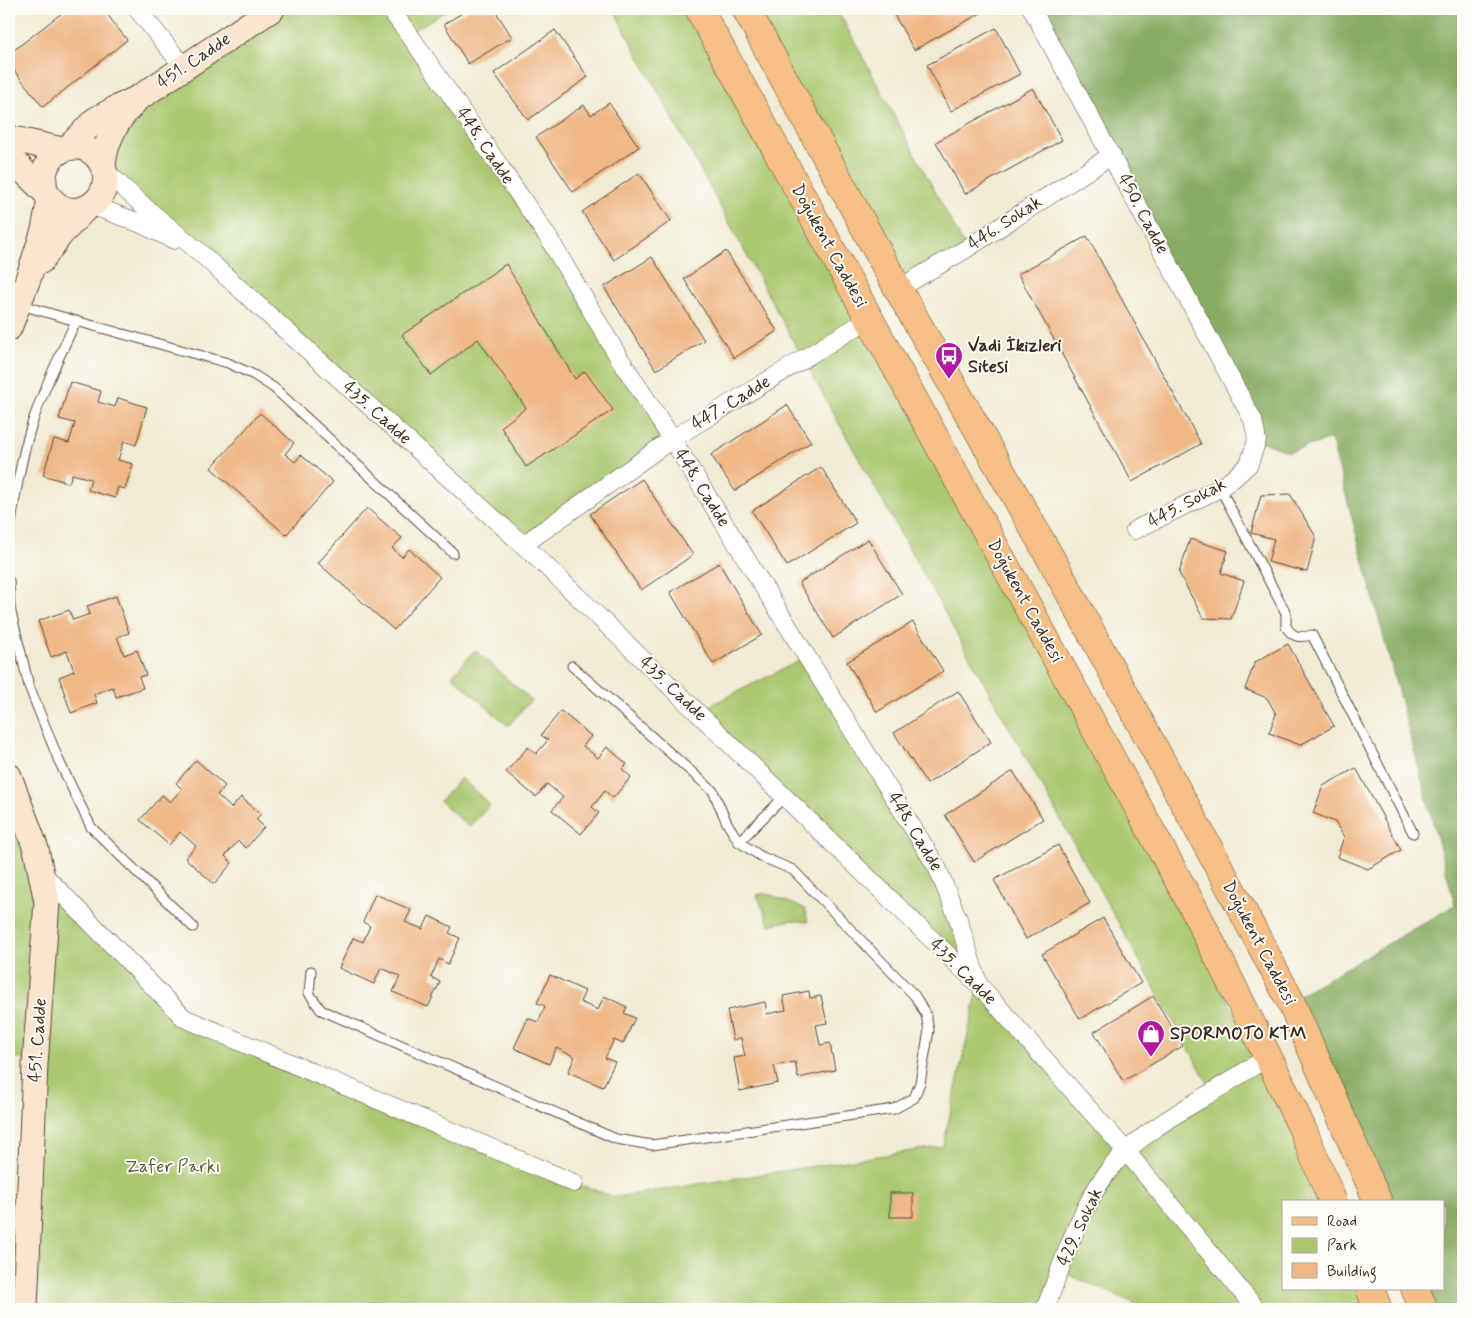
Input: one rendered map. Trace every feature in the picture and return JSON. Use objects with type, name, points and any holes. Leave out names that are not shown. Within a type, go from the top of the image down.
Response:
[{"type":"main road","name":"Doğukent Caddesi","points":[[699,9],[1193,907],[1302,1128],[1332,1200]]},
{"type":"main road","name":"Doğukent Caddesi","points":[[746,9],[898,289],[1084,619],[1290,1000],[1377,1200]]},
{"type":"main road","points":[[1370,1290],[1378,1309]]},
{"type":"main road","points":[[1415,1290],[1424,1309]]},
{"type":"street","points":[[137,9],[184,67]]},
{"type":"street","name":"451. Cadde","points":[[140,97],[272,9]]},
{"type":"street","name":"448. Cadde","points":[[390,9],[548,237],[618,356],[937,867],[958,919],[979,985]]},
{"type":"street","name":"450. Cadde","points":[[1032,9],[1253,420]]},
{"type":"street","points":[[9,328],[28,280],[44,230],[49,197],[43,180],[46,166],[50,159],[65,149],[95,120],[140,97]]},
{"type":"street","points":[[28,280],[60,235],[99,198],[104,190],[107,142],[125,113],[140,97]]},
{"type":"street","points":[[9,138],[65,149],[85,149],[92,153],[99,159],[104,168],[147,209],[197,250]]},
{"type":"street","name":"446. Sokak","points":[[898,289],[966,249],[1112,155]]},
{"type":"street","points":[[9,157],[49,197],[63,208],[71,210],[89,207],[139,223],[197,250]]},
{"type":"street","name":"435. Cadde","points":[[197,250],[523,545],[979,985],[1126,1151],[1256,1309]]},
{"type":"street","name":"447. Cadde","points":[[523,545],[672,440],[869,319]]},
{"type":"street","name":"445. Sokak","points":[[1135,530],[1220,488],[1234,478],[1249,464],[1257,440],[1253,420]]},
{"type":"street","name":"451. Cadde","points":[[9,776],[36,849],[47,902],[35,1064],[25,1309]]},
{"type":"street","points":[[41,872],[184,1018],[574,1183]]},
{"type":"street","name":"429. Sokak","points":[[1045,1309],[1078,1226],[1088,1206],[1106,1174],[1126,1151],[1165,1121],[1268,1057]]},
{"type":"lane","points":[[18,304],[76,322],[228,363],[254,375],[274,388],[453,553]]},
{"type":"lane","points":[[9,536],[17,487],[31,427],[53,370],[76,322]]},
{"type":"lane","points":[[1220,488],[1286,613],[1286,627],[1292,635],[1302,638],[1312,635],[1413,833]]},
{"type":"lane","points":[[9,582],[10,608],[30,686],[59,761],[91,827],[193,927]]},
{"type":"lane","points":[[311,971],[309,993],[321,1010],[616,1140],[652,1145],[894,1109],[914,1098],[920,1082],[929,1030],[926,1015],[915,996],[793,870],[762,857],[740,842],[727,823],[713,791],[572,666]]},
{"type":"lane","points":[[740,842],[784,797]]},
{"type":"green space","points":[[272,9],[390,9],[672,439],[523,545],[104,170],[114,128]]},
{"type":"green space","points":[[392,9],[450,9],[410,32]]},
{"type":"green space","name":"Zafer Parkı","points":[[613,9],[696,9],[1013,580],[1330,1200],[1282,1200],[1282,1290],[1369,1290],[1378,1309],[1148,1309],[1060,1271],[1045,1309],[25,1309],[35,1064],[9,1055],[9,776],[41,872],[184,1018],[574,1183],[615,1197],[943,1146],[979,985],[1126,1151],[1213,1092],[803,359]]},
{"type":"green space","points":[[746,9],[837,9],[966,249],[898,289]]},
{"type":"green space","points":[[1032,9],[1463,9],[1463,1309],[1424,1309],[1415,1290],[1444,1290],[1444,1200],[1377,1200],[1290,1000],[1455,905],[1331,439],[1289,452],[1257,440]]},
{"type":"green space","points":[[475,650],[531,700],[508,726],[452,676]]},
{"type":"green space","points":[[807,657],[937,867],[979,985],[697,712]]},
{"type":"green space","points":[[461,778],[490,805],[469,827],[440,801]]},
{"type":"green space","points":[[766,893],[805,909],[808,922],[791,920],[770,925],[757,895]]},
{"type":"building","points":[[67,9],[103,9],[127,40],[43,107],[9,64],[9,54]]},
{"type":"building","points":[[469,9],[494,9],[512,37],[468,64],[444,24]]},
{"type":"building","points":[[891,9],[988,9],[914,50]]},
{"type":"building","points":[[996,28],[1020,74],[951,111],[927,65]]},
{"type":"building","points":[[555,30],[588,77],[528,120],[494,73]]},
{"type":"building","points":[[1033,88],[1062,140],[965,194],[936,142]]},
{"type":"building","points":[[609,103],[639,147],[573,192],[536,137],[584,105],[591,115]]},
{"type":"building","points":[[639,173],[671,221],[614,260],[582,212]]},
{"type":"building","points":[[1087,236],[1201,444],[1132,482],[1018,274]]},
{"type":"building","points":[[726,251],[777,331],[734,358],[684,279]]},
{"type":"building","points":[[652,257],[704,340],[656,370],[604,287]]},
{"type":"building","points":[[506,264],[575,379],[585,371],[613,410],[526,467],[501,427],[526,408],[478,339],[431,375],[402,335]]},
{"type":"building","points":[[70,382],[101,391],[98,402],[115,407],[118,398],[147,407],[136,445],[124,441],[118,460],[133,464],[125,489],[118,487],[115,498],[88,490],[91,479],[72,474],[69,483],[43,475],[54,439],[69,443],[75,423],[59,419]]},
{"type":"building","points":[[787,405],[811,442],[735,491],[711,455]]},
{"type":"building","points":[[260,413],[294,443],[285,454],[295,462],[301,455],[333,482],[286,535],[211,468]]},
{"type":"building","points":[[821,467],[856,523],[787,566],[752,511]]},
{"type":"building","points":[[642,479],[693,555],[641,590],[590,514]]},
{"type":"building","points":[[1290,494],[1316,537],[1307,572],[1268,562],[1274,539],[1251,533],[1261,495]]},
{"type":"building","points":[[367,508],[402,538],[392,548],[402,557],[409,549],[440,577],[394,630],[318,563]]},
{"type":"building","points":[[868,539],[902,594],[833,638],[799,583]]},
{"type":"building","points":[[1190,539],[1228,551],[1221,573],[1244,581],[1231,619],[1203,618],[1179,573]]},
{"type":"building","points":[[719,563],[762,635],[713,664],[670,592]]},
{"type":"building","points":[[116,596],[129,633],[117,637],[124,655],[137,650],[146,675],[139,677],[143,688],[116,697],[113,687],[94,694],[97,703],[71,713],[59,677],[74,671],[67,651],[51,657],[38,621],[69,610],[73,620],[90,614],[87,606]]},
{"type":"building","points":[[913,622],[943,671],[877,712],[847,662]]},
{"type":"building","points":[[1288,644],[1334,726],[1300,745],[1269,733],[1276,714],[1267,698],[1245,689],[1255,662]]},
{"type":"building","points":[[958,691],[991,742],[927,784],[894,733]]},
{"type":"building","points":[[561,711],[591,736],[583,746],[598,758],[607,747],[627,764],[622,769],[631,777],[613,798],[605,791],[592,807],[599,813],[581,834],[552,810],[563,797],[547,784],[536,797],[506,772],[528,747],[536,754],[548,740],[541,735]]},
{"type":"building","points":[[196,760],[225,786],[217,795],[231,808],[241,797],[261,814],[256,819],[264,827],[246,848],[238,841],[225,856],[232,863],[214,884],[185,858],[196,846],[180,832],[169,845],[140,820],[162,795],[170,802],[182,789],[176,783]]},
{"type":"building","points":[[1356,768],[1401,850],[1368,869],[1337,857],[1344,837],[1335,822],[1313,813],[1323,786]]},
{"type":"building","points":[[1013,771],[1043,819],[974,862],[945,815]]},
{"type":"building","points":[[1058,845],[1090,903],[1026,939],[994,880]]},
{"type":"building","points":[[375,894],[411,910],[405,922],[423,929],[429,916],[452,927],[449,933],[460,938],[448,964],[439,959],[431,977],[440,982],[428,1007],[393,992],[400,976],[381,968],[374,984],[339,968],[353,938],[363,942],[370,926],[363,922]]},
{"type":"building","points":[[1103,918],[1141,983],[1080,1019],[1042,954]]},
{"type":"building","points":[[550,975],[585,991],[580,1002],[598,1010],[604,996],[627,1007],[624,1013],[635,1018],[623,1044],[614,1040],[605,1058],[615,1062],[603,1087],[568,1072],[575,1057],[556,1048],[549,1064],[514,1048],[528,1018],[538,1022],[545,1006],[537,1003]]},
{"type":"building","points":[[809,991],[810,998],[821,996],[827,1023],[816,1025],[820,1045],[830,1043],[835,1070],[798,1078],[795,1062],[774,1066],[778,1083],[740,1091],[734,1058],[745,1056],[741,1038],[733,1040],[727,1010],[765,1002],[767,1014],[786,1010],[783,996]]},
{"type":"building","points":[[1153,996],[1183,1046],[1123,1081],[1094,1032]]},
{"type":"building","points":[[890,1193],[913,1193],[913,1217],[890,1217]]},
{"type":"place","name":"Vadi İkizleri Sitesi","points":[[949,380]]},
{"type":"place","name":"SPORMOTO KTM","points":[[1151,1058]]}]
